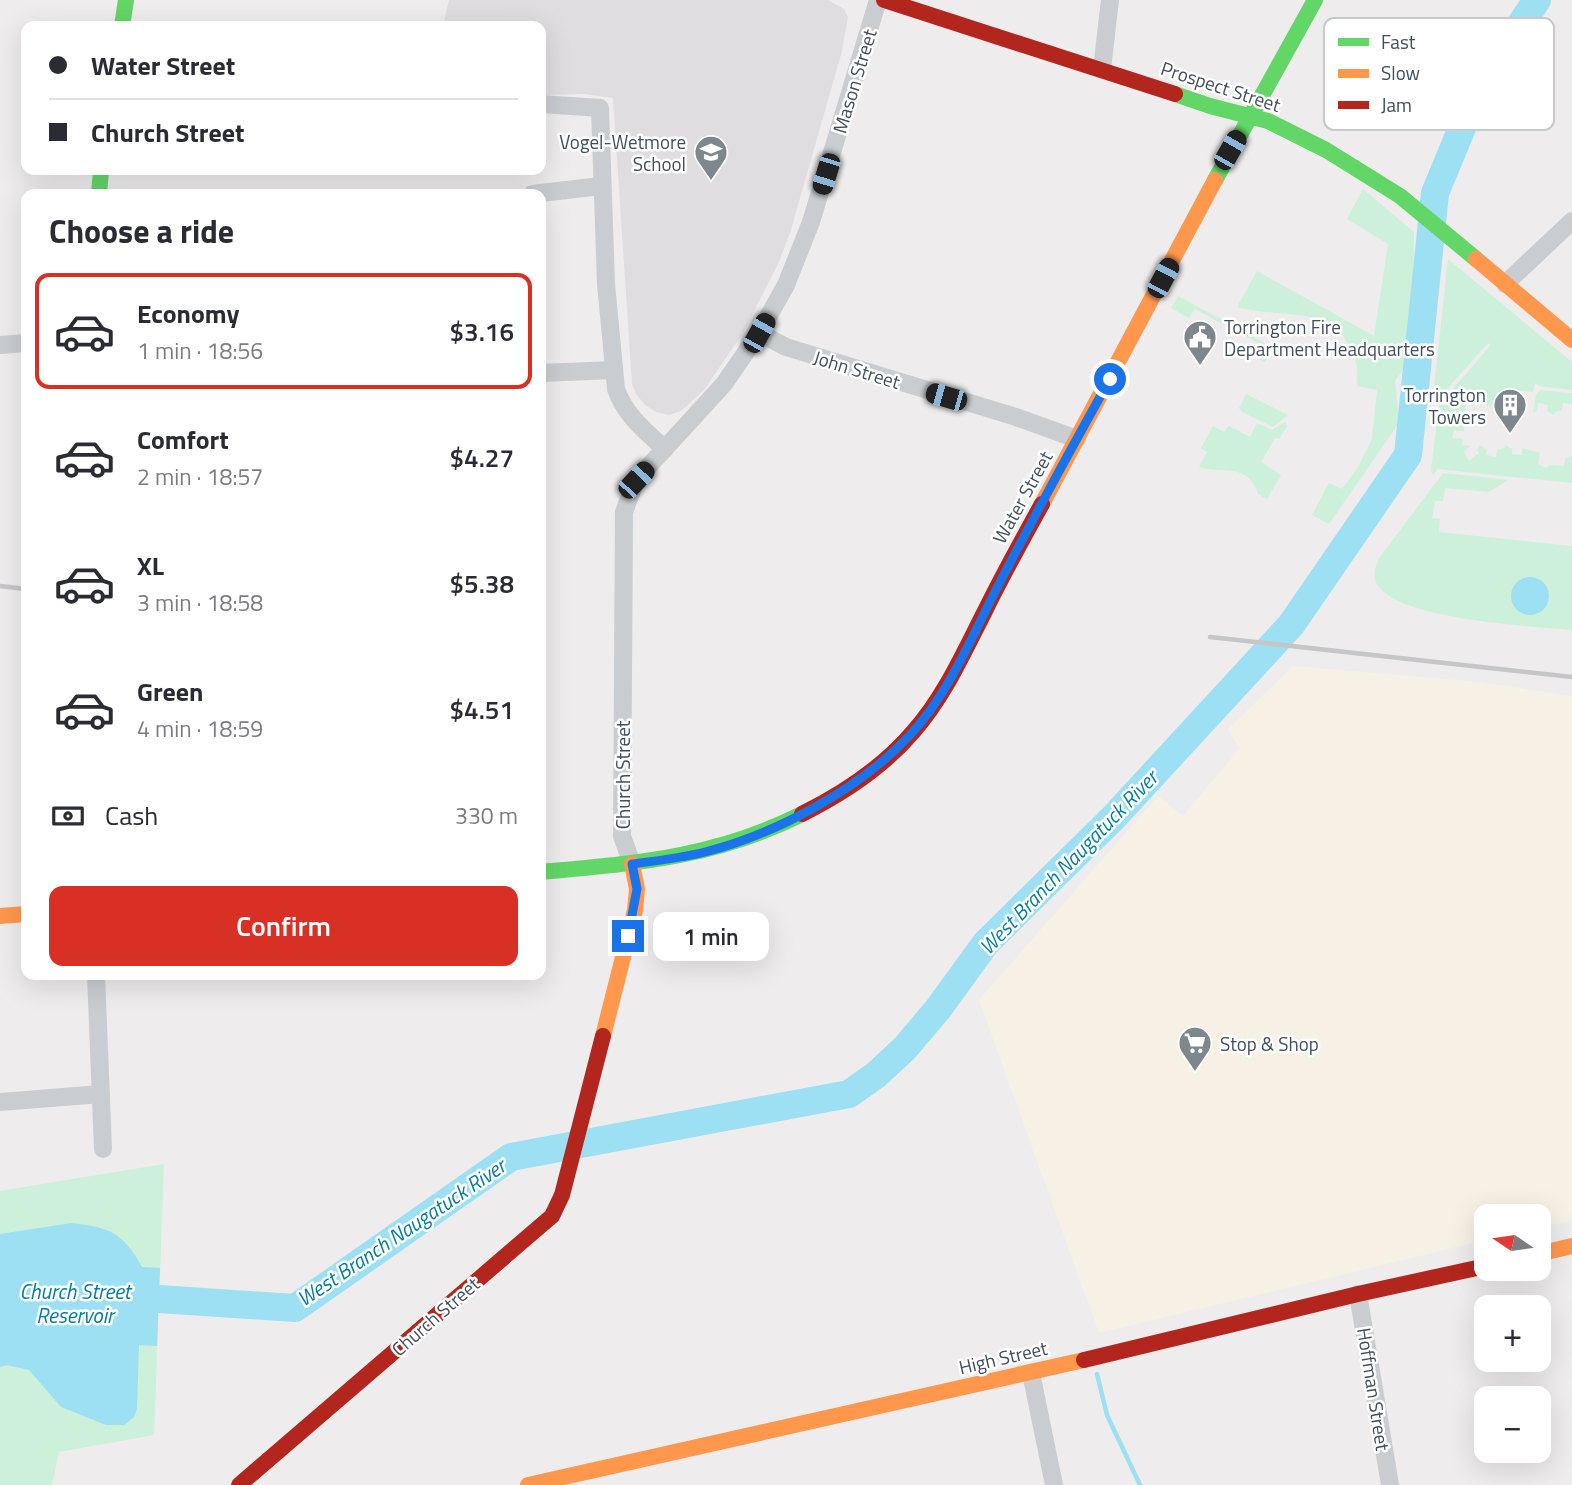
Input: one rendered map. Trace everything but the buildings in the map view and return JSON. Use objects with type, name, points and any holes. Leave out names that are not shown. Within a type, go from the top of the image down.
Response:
[{"type":"main road","points":[[123,21],[125,0]]},
{"type":"main road","name":"Prospect Street","points":[[884,0],[1210,106],[1268,121],[1326,150],[1400,196],[1572,340]]},
{"type":"main road","name":"Water Street","points":[[546,872],[632,864],[706,851],[749,837],[817,805],[844,788],[898,748],[913,732],[951,679],[996,589],[1315,0]]},
{"type":"main road","name":"Church Street","points":[[239,1485],[552,1216],[562,1195],[635,910],[637,889],[632,864]]},
{"type":"main road","points":[[0,916],[21,914]]},
{"type":"main road","points":[[1551,1251],[1572,1246]]},
{"type":"main road","name":"High Street","points":[[528,1485],[1031,1373],[1474,1269]]},
{"type":"street","name":"Mason Street","points":[[665,449],[724,384],[759,333],[786,285],[811,222],[878,0]]},
{"type":"street","points":[[1102,69],[1110,0]]},
{"type":"street","points":[[546,104],[600,108],[606,284],[616,389],[630,415],[665,449]]},
{"type":"street","points":[[546,192],[601,186]]},
{"type":"street","points":[[1505,284],[1572,221]]},
{"type":"street","name":"John Street","points":[[759,333],[786,347],[1016,417],[1077,439]]},
{"type":"street","points":[[0,345],[21,343]]},
{"type":"street","points":[[546,373],[614,370]]},
{"type":"street","name":"Church Street","points":[[632,864],[622,836],[624,512],[636,480],[665,449]]},
{"type":"street","points":[[96,980],[103,1149]]},
{"type":"street","points":[[0,1102],[101,1094]]},
{"type":"street","name":"Hoffman Street","points":[[1358,1294],[1390,1485]]},
{"type":"street","points":[[1031,1373],[1054,1485]]},
{"type":"shaded area","name":"Vogel-Wetmore School","points":[[449,0],[828,0],[844,9],[848,17],[842,51],[790,233],[778,264],[743,333],[704,390],[681,411],[669,415],[656,412],[645,405],[632,384],[613,98],[584,94],[546,95],[546,21],[444,21]]},
{"type":"shaded area","points":[[1293,666],[1480,682],[1572,696],[1572,1220],[1551,1225],[1551,1204],[1474,1204],[1474,1243],[1099,1333],[979,1000],[1158,796],[1183,816],[1239,749],[1228,729]]},
{"type":"green space","points":[[1363,189],[1414,232],[1413,356],[1395,381],[1399,423],[1329,524],[1312,515],[1329,483],[1342,489],[1358,467],[1372,439],[1377,390],[1357,386],[1355,359],[1335,326],[1314,318],[1237,307],[1257,271],[1374,336],[1388,244],[1347,219]]},
{"type":"green space","points":[[1448,259],[1572,362],[1572,390],[1539,386],[1535,383],[1533,392],[1504,389],[1502,407],[1466,403],[1464,431],[1454,430],[1452,438],[1463,439],[1462,445],[1470,446],[1464,452],[1469,461],[1479,453],[1477,450],[1480,445],[1487,450],[1486,455],[1496,457],[1497,450],[1505,445],[1512,449],[1512,454],[1522,455],[1522,448],[1540,453],[1538,464],[1546,468],[1550,465],[1564,466],[1565,459],[1572,456],[1572,483],[1438,469],[1433,475],[1431,470],[1439,405],[1491,345],[1488,343],[1437,400],[1433,396]]},
{"type":"green space","points":[[1178,296],[1272,347],[1265,362],[1256,357],[1262,345],[1195,309],[1189,318],[1171,308]]},
{"type":"green space","points":[[1540,390],[1572,393],[1572,404],[1563,403],[1562,410],[1554,415],[1547,411],[1548,405],[1538,403],[1537,411],[1533,413],[1536,395]]},
{"type":"green space","points":[[1246,394],[1288,415],[1273,427],[1242,412],[1239,408]]},
{"type":"green space","points":[[1285,422],[1287,426],[1279,439],[1275,438],[1261,462],[1281,475],[1267,499],[1258,494],[1254,484],[1241,473],[1199,467],[1207,452],[1201,448],[1213,426],[1224,432],[1229,426],[1250,437],[1257,423],[1272,430]]},
{"type":"green space","points":[[1443,473],[1508,480],[1489,492],[1445,488],[1443,501],[1435,501],[1432,518],[1440,519],[1439,532],[1572,546],[1572,630],[1440,614],[1393,598],[1379,587],[1374,576],[1380,557]]},
{"type":"green space","points":[[164,1164],[154,1435],[59,1452],[52,1485],[0,1485],[0,1191]]},
{"type":"water","points":[[1530,577],[1543,583],[1549,596],[1543,609],[1530,615],[1517,609],[1511,596],[1517,583]]},
{"type":"water","name":"Church Street Reservoir","points":[[71,1223],[96,1227],[114,1234],[128,1246],[142,1267],[160,1268],[157,1346],[139,1345],[137,1409],[134,1417],[124,1425],[106,1425],[61,1407],[29,1370],[7,1365],[0,1367],[0,1234]]},
{"type":"waterway","name":"West Branch Naugatuck River","points":[[1525,18],[1537,0]]},
{"type":"waterway","name":"West Branch Naugatuck River","points":[[159,1299],[295,1308],[511,1157],[849,1094],[876,1075],[905,1048],[938,1009],[986,943],[1113,818],[1291,625],[1408,455],[1435,193],[1461,130]]},
{"type":"waterway","points":[[1097,1374],[1107,1415],[1140,1485]]},
{"type":"railway","points":[[0,586],[21,588]]},
{"type":"railway","points":[[1210,637],[1572,677]]},
{"type":"traffic: fast","points":[[123,21],[126,0]]},
{"type":"traffic: fast","points":[[1215,180],[1315,0]]},
{"type":"traffic: fast","points":[[1175,94],[1268,121],[1326,150],[1400,196],[1476,259]]},
{"type":"traffic: fast","points":[[99,189],[101,175]]},
{"type":"traffic: fast","points":[[546,871],[643,861],[706,849],[769,829],[802,814]]},
{"type":"traffic: slow","points":[[1042,504],[1215,180]]},
{"type":"traffic: slow","points":[[1476,259],[1572,340]]},
{"type":"traffic: slow","points":[[603,1036],[635,910],[637,889],[632,864]]},
{"type":"traffic: slow","points":[[0,916],[21,914]]},
{"type":"traffic: slow","points":[[1551,1251],[1572,1246]]},
{"type":"traffic: slow","points":[[528,1485],[1084,1360]]},
{"type":"traffic: jam","points":[[884,0],[1175,94]]},
{"type":"traffic: jam","points":[[802,814],[832,798],[876,768],[924,719],[952,675],[1042,504]]},
{"type":"traffic: jam","points":[[239,1485],[552,1216],[562,1195],[603,1036]]},
{"type":"traffic: jam","points":[[1084,1360],[1474,1269]]},
{"type":"place","name":"Vogel-Wetmore School","points":[[711,182]]},
{"type":"place","name":"Torrington Fire Department Headquarters","points":[[1200,367]]},
{"type":"place","name":"Torrington Towers","points":[[1510,435]]},
{"type":"place","name":"Stop & Shop","points":[[1195,1073]]},
{"type":"route","points":[[628,936],[637,889],[632,864],[706,851],[749,837],[788,820],[844,788],[898,748],[913,732],[951,679],[998,584],[1110,379]]}]
